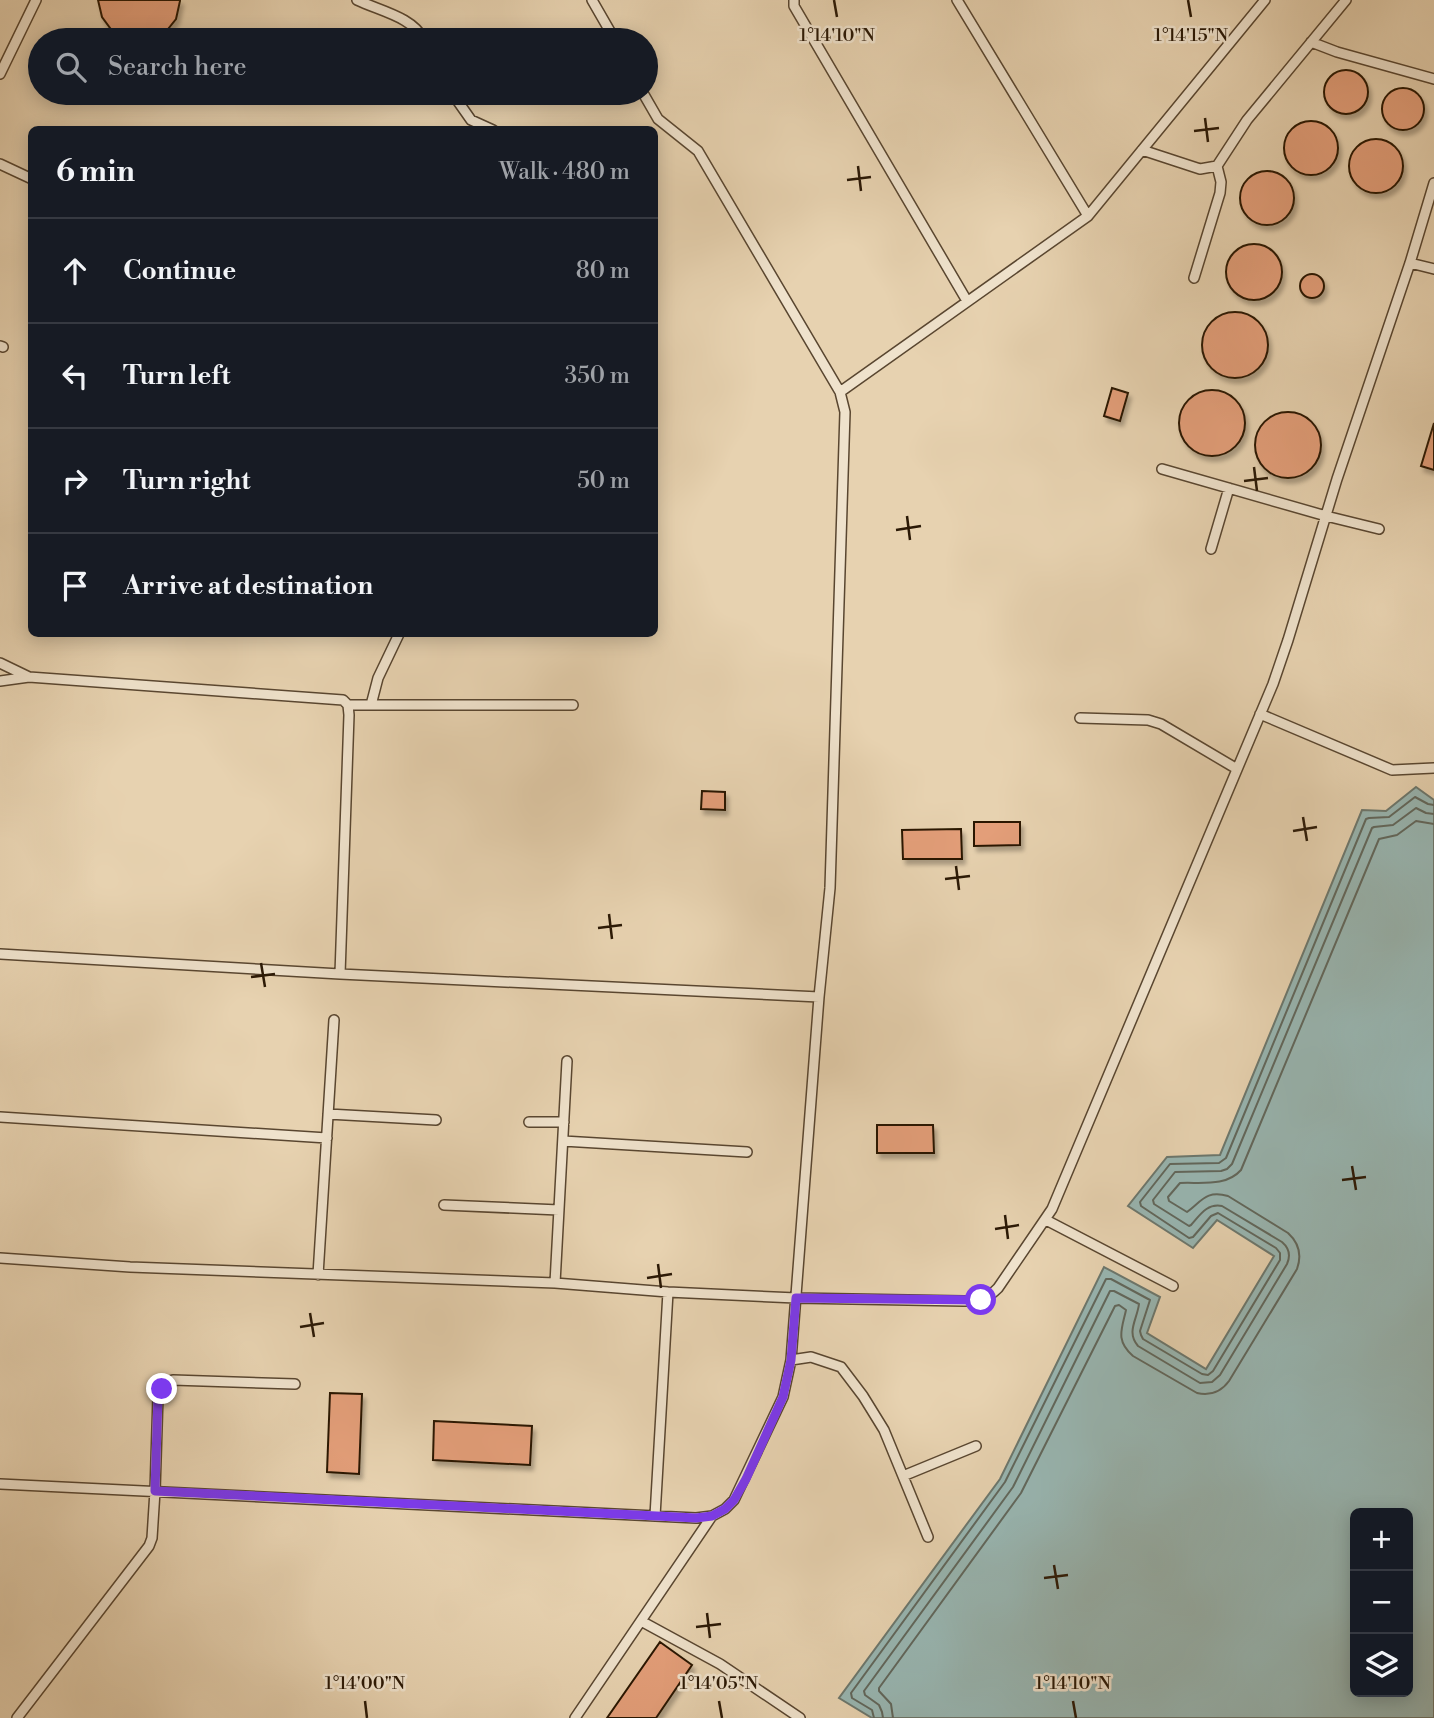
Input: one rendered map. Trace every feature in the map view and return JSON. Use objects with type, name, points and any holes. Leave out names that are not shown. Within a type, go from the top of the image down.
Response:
[{"type":"lane","points":[[0,74],[36,0]]},
{"type":"lane","points":[[357,0],[415,28]]},
{"type":"lane","points":[[592,0],[608,28]]},
{"type":"lane","points":[[794,0],[794,6],[967,301]]},
{"type":"lane","points":[[957,0],[1088,216]]},
{"type":"lane","points":[[840,392],[1088,216],[1265,0]]},
{"type":"lane","points":[[1142,150],[1200,169],[1217,166],[1247,120],[1346,0]]},
{"type":"lane","points":[[1311,42],[1434,79]]},
{"type":"lane","points":[[460,105],[471,120],[484,126]]},
{"type":"lane","points":[[0,1483],[696,1518],[712,1516],[725,1509],[734,1500],[746,1479],[783,1397],[791,1360],[830,888],[845,412],[840,392],[698,151],[658,119],[650,105]]},
{"type":"lane","points":[[654,126],[658,119]]},
{"type":"lane","points":[[0,164],[28,176]]},
{"type":"lane","points":[[1194,278],[1220,193],[1221,182],[1217,166]]},
{"type":"lane","points":[[0,1258],[130,1267],[555,1283],[796,1298],[981,1300],[990,1296],[1052,1209],[1273,684],[1434,183]]},
{"type":"lane","points":[[1410,263],[1434,270]]},
{"type":"lane","points":[[1162,469],[1380,529]]},
{"type":"lane","points":[[1211,549],[1229,488]]},
{"type":"lane","points":[[371,705],[378,678],[398,637]]},
{"type":"lane","points":[[0,663],[29,677]]},
{"type":"lane","points":[[0,681],[29,677],[337,698],[348,705],[573,705]]},
{"type":"lane","points":[[340,974],[348,705]]},
{"type":"lane","points":[[1260,713],[1392,770],[1434,768]]},
{"type":"lane","points":[[1080,718],[1148,720],[1161,724],[1237,769]]},
{"type":"lane","points":[[0,954],[340,974],[819,997]]},
{"type":"lane","points":[[318,1275],[334,1020]]},
{"type":"lane","points":[[555,1283],[567,1061]]},
{"type":"lane","points":[[328,1114],[436,1120]]},
{"type":"lane","points":[[0,1117],[327,1138]]},
{"type":"lane","points":[[529,1122],[564,1122]]},
{"type":"lane","points":[[563,1141],[747,1152]]},
{"type":"lane","points":[[444,1205],[559,1210]]},
{"type":"lane","points":[[1046,1220],[1173,1286]]},
{"type":"lane","points":[[655,1516],[668,1292]]},
{"type":"lane","points":[[791,1360],[811,1357],[841,1367],[884,1430],[928,1537]]},
{"type":"lane","points":[[17,1718],[149,1546],[152,1538],[155,1491],[158,1396],[166,1382],[173,1380],[295,1384]]},
{"type":"lane","points":[[904,1476],[976,1446]]},
{"type":"lane","points":[[575,1718],[712,1516]]},
{"type":"lane","points":[[641,1621],[720,1664],[800,1718]]},
{"type":"water","points":[[1416,787],[1434,800],[1434,1718],[872,1718],[839,1698],[1000,1479],[1104,1267],[1160,1297],[1147,1333],[1206,1369],[1274,1256],[1217,1220],[1193,1248],[1128,1206],[1167,1157],[1220,1155],[1362,810],[1386,811]]},
{"type":"building","points":[[98,0],[180,0],[176,19],[169,28],[110,28],[102,17]]},
{"type":"building","points":[[1346,70],[1361,77],[1368,92],[1361,107],[1346,114],[1331,107],[1324,92],[1331,77]]},
{"type":"building","points":[[1403,88],[1418,94],[1424,109],[1418,124],[1403,130],[1388,124],[1382,109],[1388,94]]},
{"type":"building","points":[[1311,121],[1330,129],[1338,148],[1330,167],[1311,175],[1292,167],[1284,148],[1292,129]]},
{"type":"building","points":[[1376,139],[1395,147],[1403,166],[1395,185],[1376,193],[1357,185],[1349,166],[1357,147]]},
{"type":"building","points":[[1267,171],[1286,179],[1294,198],[1286,217],[1267,225],[1248,217],[1240,198],[1248,179]]},
{"type":"building","points":[[1248,244],[1260,244],[1274,252],[1282,266],[1280,283],[1274,292],[1260,300],[1248,300],[1231,288],[1226,278],[1226,266],[1238,249]]},
{"type":"building","points":[[1312,274],[1321,277],[1324,286],[1321,295],[1312,298],[1303,295],[1300,286],[1303,277]]},
{"type":"building","points":[[1235,312],[1258,322],[1268,345],[1258,368],[1235,378],[1212,368],[1202,345],[1212,322]]},
{"type":"building","points":[[1112,388],[1128,393],[1120,421],[1104,416]]},
{"type":"building","points":[[1212,390],[1235,400],[1245,423],[1235,446],[1212,456],[1189,446],[1179,423],[1189,400]]},
{"type":"building","points":[[1288,412],[1311,422],[1321,445],[1311,468],[1288,478],[1265,468],[1255,445],[1265,422]]},
{"type":"building","points":[[1434,423],[1434,470],[1421,466]]},
{"type":"building","points":[[702,791],[725,792],[725,810],[701,809]]},
{"type":"building","points":[[974,822],[1020,822],[1020,845],[974,846]]},
{"type":"building","points":[[961,829],[962,859],[903,859],[902,830]]},
{"type":"building","points":[[877,1125],[933,1125],[934,1153],[877,1153]]},
{"type":"building","points":[[330,1393],[362,1394],[359,1474],[327,1472]]},
{"type":"building","points":[[434,1421],[532,1426],[530,1465],[433,1460]]},
{"type":"building","points":[[660,1642],[692,1665],[656,1718],[607,1718]]},
{"type":"route","points":[[162,1389],[158,1396],[155,1491],[696,1518],[712,1516],[725,1509],[734,1500],[746,1479],[783,1397],[791,1360],[796,1298],[981,1300]]}]
